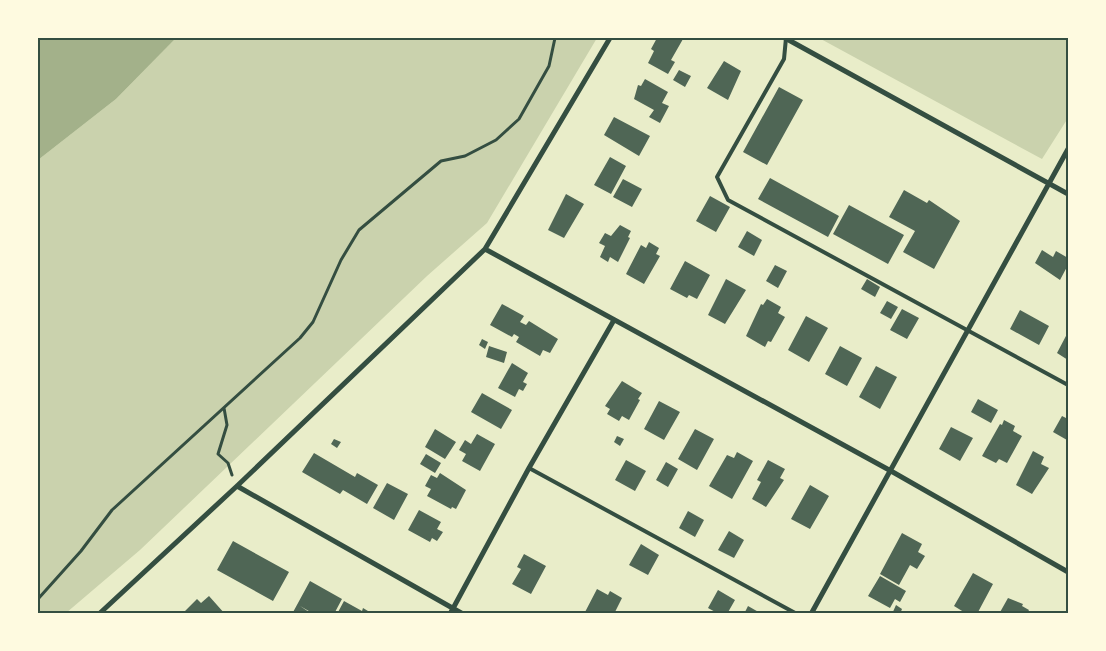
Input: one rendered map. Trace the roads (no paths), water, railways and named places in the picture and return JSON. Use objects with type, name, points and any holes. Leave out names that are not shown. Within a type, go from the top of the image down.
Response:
[{"type":"street","points":[[98,614],[237,486],[485,249],[610,38]]},
{"type":"street","points":[[786,38],[1068,194]]},
{"type":"street","points":[[811,614],[1068,149]]},
{"type":"street","points":[[485,249],[891,471],[1068,572]]},
{"type":"street","points":[[452,611],[528,468],[614,320]]},
{"type":"street","points":[[237,486],[452,611],[462,614]]},
{"type":"lane","points":[[786,38],[784,59],[717,177],[728,200],[1068,385]]},
{"type":"lane","points":[[528,468],[797,614]]}]
